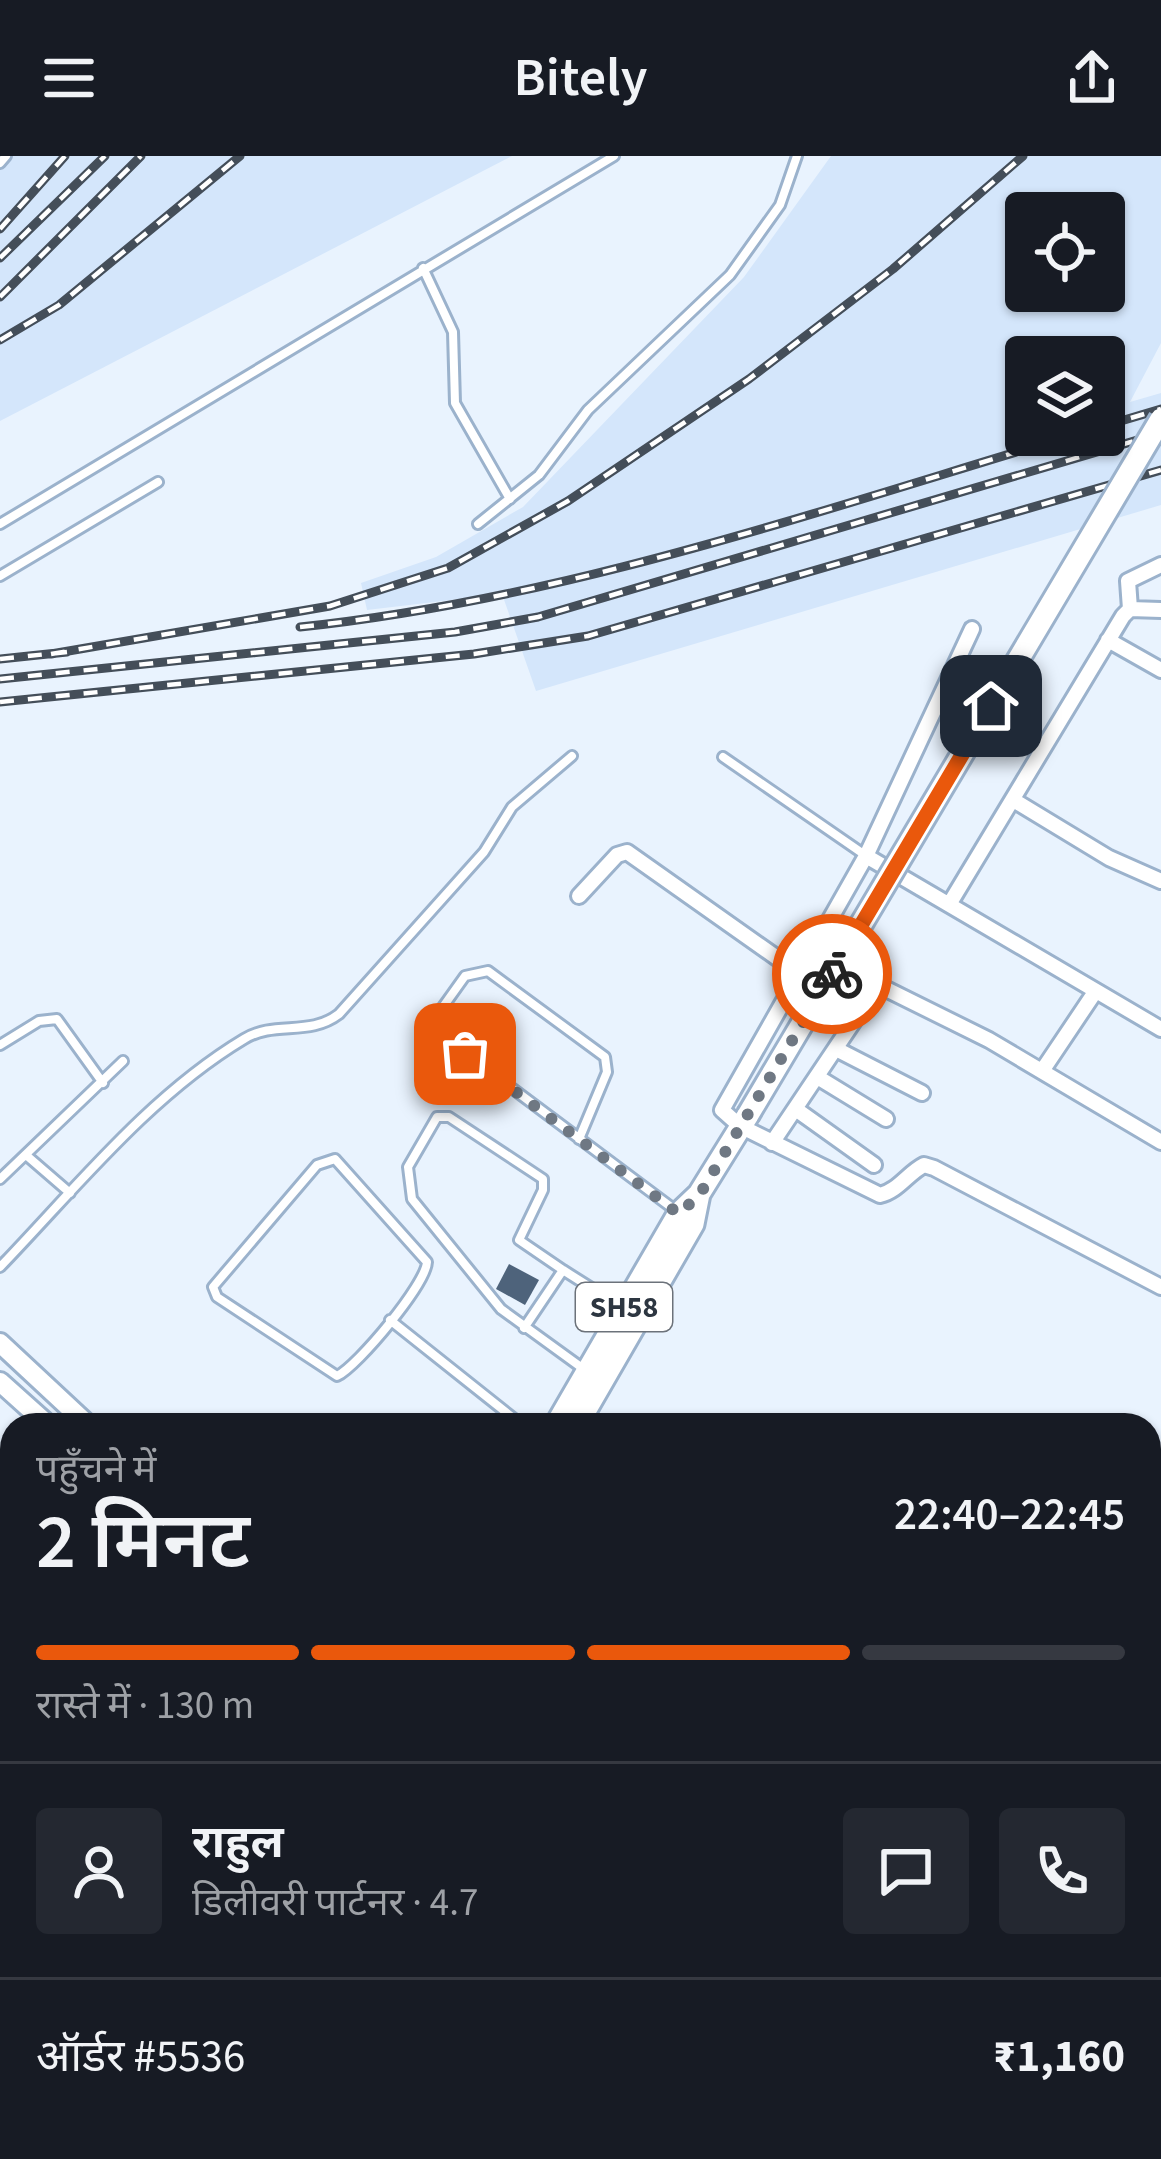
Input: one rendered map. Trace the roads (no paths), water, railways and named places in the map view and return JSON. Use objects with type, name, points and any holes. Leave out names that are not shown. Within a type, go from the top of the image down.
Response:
[{"type":"main road","name":"SH58","points":[[565,1413],[594,1376],[1161,419]]},
{"type":"main road","points":[[0,1343],[75,1413]]},
{"type":"main road","name":"SH58","points":[[581,1413],[594,1376]]},
{"type":"main road","points":[[0,1382],[35,1413]]},
{"type":"street","points":[[950,903],[1130,609],[1128,581],[1161,565]]},
{"type":"street","points":[[1130,609],[1161,610]]},
{"type":"street","points":[[972,629],[866,856],[724,1099],[726,1117],[744,1120],[772,1143],[880,1195],[897,1187],[912,1171],[925,1165],[934,1168],[1161,1287]]},
{"type":"street","points":[[1108,640],[1161,670]]},
{"type":"street","points":[[1015,801],[1109,858],[1161,881]]},
{"type":"street","points":[[579,896],[616,855],[627,852],[797,972]]},
{"type":"street","points":[[866,856],[1161,1030]]},
{"type":"street","points":[[772,1143],[878,985],[1042,1071],[1161,1142]]},
{"type":"street","points":[[1042,1071],[1095,992]]},
{"type":"street","points":[[838,1050],[922,1093]]},
{"type":"street","points":[[819,1078],[886,1119]]},
{"type":"street","points":[[797,1110],[874,1165]]},
{"type":"lane","points":[[0,524],[614,156]]},
{"type":"lane","points":[[478,524],[551,461],[587,410],[730,275],[780,205],[797,156]]},
{"type":"lane","points":[[423,268],[454,332],[455,403],[510,499]]},
{"type":"lane","points":[[0,576],[158,482]]},
{"type":"lane","points":[[0,1267],[204,1064],[258,1031],[315,1028],[339,1015],[484,852],[512,807],[572,756]]},
{"type":"lane","points":[[723,757],[866,856]]},
{"type":"lane","points":[[579,1138],[607,1072],[605,1057],[488,971],[465,976],[440,1011],[446,1039],[686,1219]]},
{"type":"lane","points":[[0,1045],[39,1021],[57,1019],[104,1083]]},
{"type":"lane","points":[[0,1179],[123,1061]]},
{"type":"lane","points":[[593,1289],[519,1240],[544,1190],[543,1179],[449,1117],[437,1117],[408,1167],[412,1199],[501,1309],[594,1376]]},
{"type":"lane","points":[[26,1155],[70,1193]]},
{"type":"lane","points":[[335,1159],[427,1262],[427,1273],[390,1320],[337,1376],[217,1297],[213,1287],[317,1165],[335,1159]]},
{"type":"lane","points":[[524,1328],[563,1270]]},
{"type":"lane","points":[[390,1320],[507,1413]]},
{"type":"railway","points":[[0,229],[65,156]]},
{"type":"railway","points":[[0,258],[105,156]]},
{"type":"railway","points":[[0,297],[141,156]]},
{"type":"railway","points":[[0,340],[59,305],[240,156]]},
{"type":"railway","points":[[51,654],[330,606],[448,568],[568,501],[749,379],[893,269],[1023,156]]},
{"type":"railway","points":[[1125,420],[1161,409]]},
{"type":"railway","points":[[0,679],[455,632],[538,617],[1161,433]]},
{"type":"railway","points":[[300,627],[399,614],[594,574],[1005,456]]},
{"type":"railway","points":[[0,702],[474,654],[588,636],[1161,470]]},
{"type":"railway","points":[[0,659],[67,652]]}]
